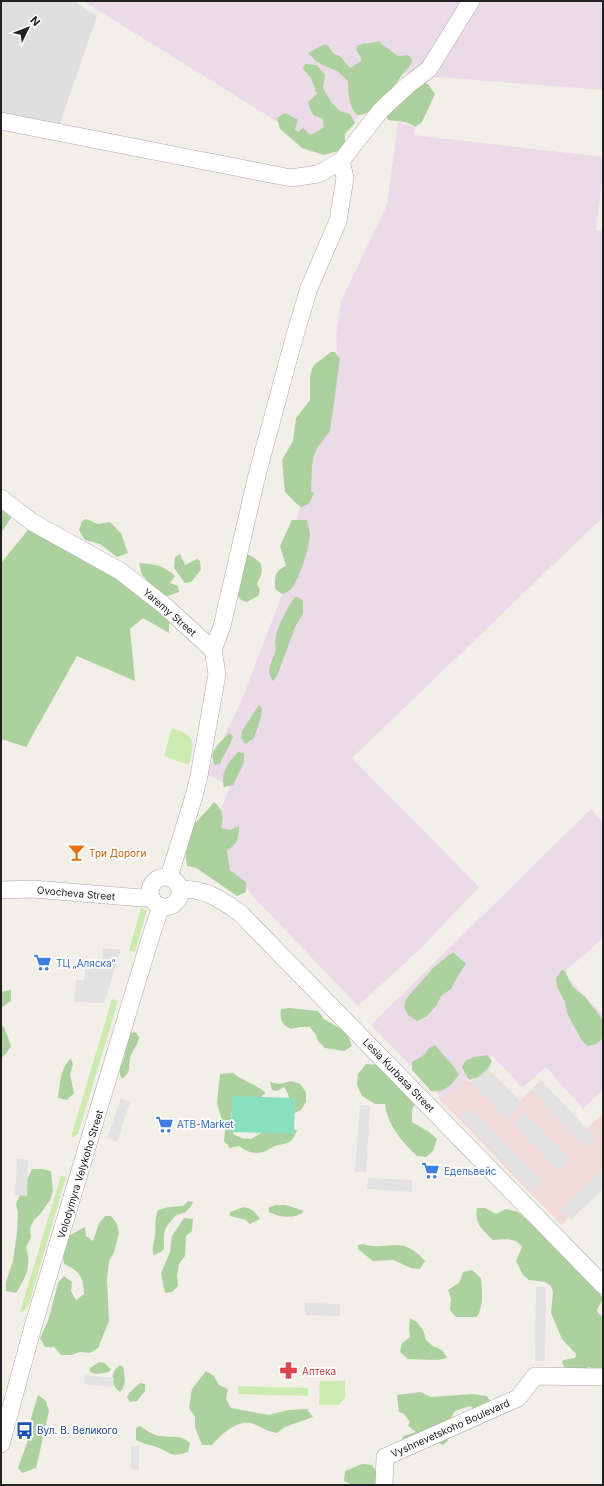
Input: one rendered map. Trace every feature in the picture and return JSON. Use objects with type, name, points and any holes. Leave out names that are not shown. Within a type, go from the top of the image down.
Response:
[{"type":"street","points":[[1,121],[291,178],[318,174],[341,161],[381,110],[408,85],[429,69],[472,1]]},
{"type":"street","points":[[175,884],[163,877],[153,882],[151,888],[156,901],[167,906],[177,901],[180,896],[175,884],[194,796],[217,674],[212,650],[222,626],[257,475],[293,342],[309,288],[338,221],[345,178],[341,161]]},
{"type":"street","name":"Yaremy Street","points":[[1,498],[32,522],[120,571],[165,606],[212,650]]},
{"type":"street","name":"Lesia Kurbasa Street","points":[[175,884],[212,895],[240,913],[603,1285]]},
{"type":"street","name":"Ovocheva Street","points":[[1,890],[33,889],[142,898],[156,901]]},
{"type":"street","name":"Volodymyra Velykoho Street","points":[[1,1444],[36,1316],[150,939],[156,901]]},
{"type":"street","name":"Vyshnevetskoho Boulevard","points":[[384,1485],[385,1457],[518,1398],[535,1376],[603,1376]]},
{"type":"shaded area","points":[[1,1],[74,1],[97,16],[60,123],[1,113]]},
{"type":"shaded area","points":[[83,1],[603,1],[603,90],[436,77],[398,72],[326,152]]},
{"type":"shaded area","points":[[398,122],[415,127],[414,135],[603,157],[603,175],[596,230],[603,231],[603,517],[352,758],[479,887],[420,949],[358,1006],[261,905],[225,863],[213,831],[230,786],[206,774],[241,702],[293,566],[288,550],[332,395],[338,361],[336,334],[341,301],[387,205]]},
{"type":"shaded area","points":[[591,809],[603,822],[603,938],[563,973],[603,1015],[603,1090],[583,1109],[546,1067],[522,1088],[492,1055],[444,1100],[371,1025]]},
{"type":"shaded area","points":[[103,948],[121,950],[104,1003],[74,1002],[76,980],[84,980],[86,962],[102,963]]},
{"type":"shaded area","points":[[486,1067],[520,1101],[541,1080],[586,1129],[603,1113],[603,1185],[561,1225],[438,1098],[461,1076],[471,1082]]},
{"type":"shaded area","points":[[487,1069],[521,1104],[506,1119],[472,1083]]},
{"type":"shaded area","points":[[542,1081],[596,1139],[586,1148],[532,1091]]},
{"type":"shaded area","points":[[121,1098],[130,1102],[117,1142],[107,1138]]},
{"type":"shaded area","points":[[360,1105],[370,1106],[366,1172],[355,1172]]},
{"type":"shaded area","points":[[470,1108],[542,1182],[532,1192],[460,1117]]},
{"type":"shaded area","points":[[525,1112],[570,1159],[558,1171],[513,1124]]},
{"type":"shaded area","points":[[17,1159],[28,1160],[27,1196],[15,1195]]},
{"type":"shaded area","points":[[603,1168],[603,1189],[571,1220],[560,1209]]},
{"type":"shaded area","points":[[368,1178],[412,1180],[412,1192],[367,1189]]},
{"type":"shaded area","points":[[536,1287],[546,1287],[545,1361],[535,1361]]},
{"type":"shaded area","points":[[305,1303],[340,1304],[340,1316],[305,1315]]},
{"type":"shaded area","points":[[85,1375],[114,1378],[113,1387],[84,1384]]},
{"type":"shaded area","points":[[131,1446],[139,1446],[139,1470],[131,1469]]},
{"type":"green space","points":[[378,41],[398,56],[408,55],[412,59],[412,62],[389,94],[377,106],[364,114],[357,115],[352,108],[348,81],[337,71],[322,65],[308,53],[325,44],[334,54],[340,56],[350,68],[361,61],[361,58],[356,50],[357,46]]},
{"type":"green space","points":[[305,64],[317,65],[325,75],[323,88],[331,102],[340,111],[350,114],[355,123],[345,134],[345,149],[324,155],[302,148],[280,129],[277,118],[285,113],[298,120],[295,129],[298,132],[303,128],[311,135],[324,127],[323,119],[313,115],[310,109],[308,102],[317,94],[311,78],[303,69]]},
{"type":"green space","points":[[423,83],[428,84],[435,94],[422,122],[415,127],[405,122],[388,120],[386,116]]},
{"type":"green space","points":[[331,352],[335,352],[340,359],[330,431],[317,448],[314,456],[311,492],[314,493],[309,504],[301,507],[285,492],[282,460],[293,441],[296,418],[310,400],[310,377],[312,369],[314,365]]},
{"type":"green space","points":[[1,494],[13,515],[1,533]]},
{"type":"green space","points":[[86,519],[98,524],[110,522],[121,533],[128,553],[117,557],[100,544],[85,540],[79,530],[82,521]]},
{"type":"green space","points":[[292,520],[307,520],[310,536],[306,556],[297,580],[290,590],[282,594],[275,589],[275,577],[279,570],[286,566],[280,546]]},
{"type":"green space","points":[[28,530],[91,560],[135,586],[169,622],[169,633],[143,618],[130,629],[135,681],[77,656],[26,747],[1,739],[1,563]]},
{"type":"green space","points":[[245,553],[256,559],[261,565],[262,569],[257,584],[260,590],[258,596],[247,602],[241,600],[235,593]]},
{"type":"green space","points":[[180,554],[185,565],[197,559],[200,561],[201,570],[191,582],[185,583],[174,568],[175,557]]},
{"type":"green space","points":[[139,563],[150,564],[167,569],[175,576],[170,583],[178,586],[179,592],[167,596],[159,593],[142,575]]},
{"type":"green space","points":[[295,597],[298,597],[303,601],[303,614],[296,625],[277,676],[273,681],[269,670],[276,650],[275,640],[277,632],[289,605]]},
{"type":"green space","points":[[259,705],[262,708],[261,717],[254,738],[245,744],[241,738],[242,731]]},
{"type":"green space","points":[[172,728],[186,734],[192,741],[192,751],[189,765],[164,756]]},
{"type":"green space","points":[[229,733],[233,736],[231,742],[220,764],[215,765],[213,760],[214,751]]},
{"type":"green space","points":[[238,752],[244,753],[244,762],[233,785],[224,787],[224,772],[231,759]]},
{"type":"green space","points":[[214,802],[222,814],[221,828],[230,830],[239,826],[237,840],[234,846],[227,851],[230,870],[246,882],[246,892],[237,896],[196,868],[187,866],[186,848],[190,831],[193,825]]},
{"type":"green space","points":[[141,908],[147,910],[135,952],[129,950]]},
{"type":"green space","points":[[453,952],[466,964],[451,989],[441,996],[437,1005],[427,1016],[417,1021],[408,1015],[404,1007],[406,999],[434,967]]},
{"type":"green space","points":[[562,970],[565,971],[572,986],[584,996],[600,1016],[603,1023],[603,1038],[596,1044],[588,1046],[582,1041],[567,1013],[565,1002],[557,987],[556,978]]},
{"type":"green space","points":[[11,990],[11,1001],[1,1008],[1,992]]},
{"type":"green space","points":[[112,999],[118,1001],[78,1134],[71,1137]]},
{"type":"green space","points":[[289,1008],[318,1011],[324,1019],[341,1029],[348,1036],[352,1046],[344,1051],[325,1048],[318,1041],[316,1035],[310,1027],[291,1029],[283,1023],[281,1019],[281,1009]]},
{"type":"green space","points":[[1,1025],[4,1027],[11,1046],[6,1054],[1,1058]]},
{"type":"green space","points":[[135,1032],[139,1037],[131,1055],[129,1071],[122,1079],[120,1069],[125,1055],[125,1041],[131,1033]]},
{"type":"green space","points":[[435,1045],[459,1075],[447,1088],[440,1091],[431,1091],[412,1070],[412,1062],[424,1055],[428,1049]]},
{"type":"green space","points":[[487,1055],[492,1061],[488,1069],[481,1076],[469,1080],[462,1067],[466,1060]]},
{"type":"green space","points":[[71,1058],[73,1065],[70,1074],[74,1093],[67,1100],[58,1098],[63,1072],[67,1062]]},
{"type":"green space","points":[[366,1064],[377,1065],[415,1104],[412,1109],[412,1122],[429,1132],[437,1139],[433,1151],[426,1157],[417,1156],[401,1139],[392,1126],[385,1104],[375,1104],[362,1096],[357,1085],[358,1074]]},
{"type":"green space","points":[[233,1073],[266,1093],[258,1099],[234,1104],[231,1114],[233,1134],[242,1138],[251,1139],[268,1129],[288,1128],[297,1130],[291,1141],[274,1146],[266,1151],[255,1153],[249,1152],[239,1146],[230,1148],[224,1141],[225,1131],[217,1103],[220,1074]]},
{"type":"green space","points":[[291,1081],[300,1084],[306,1092],[306,1102],[301,1110],[292,1114],[289,1097],[284,1087],[277,1091],[272,1090],[270,1082],[280,1084]]},
{"type":"green space","points":[[232,1096],[295,1098],[294,1134],[231,1132]]},
{"type":"green space","points":[[32,1169],[51,1171],[53,1191],[50,1200],[34,1220],[30,1228],[31,1238],[26,1247],[28,1254],[27,1271],[23,1282],[16,1293],[6,1291],[6,1282],[13,1261],[17,1232],[18,1213],[16,1204]]},
{"type":"green space","points":[[61,1176],[66,1177],[29,1304],[24,1311],[20,1312]]},
{"type":"green space","points":[[188,1201],[193,1202],[190,1208],[176,1215],[165,1230],[164,1249],[154,1255],[153,1248],[158,1210],[169,1207],[183,1206]]},
{"type":"green space","points":[[286,1205],[304,1211],[301,1214],[292,1217],[277,1215],[269,1212],[269,1207]]},
{"type":"green space","points":[[244,1207],[254,1211],[260,1219],[250,1224],[246,1220],[230,1216],[230,1212]]},
{"type":"green space","points":[[477,1208],[485,1208],[496,1214],[506,1209],[518,1212],[544,1235],[576,1270],[594,1283],[603,1299],[597,1310],[603,1317],[603,1372],[601,1373],[590,1367],[578,1370],[566,1370],[562,1363],[563,1360],[575,1358],[576,1354],[562,1339],[551,1313],[553,1293],[551,1286],[545,1282],[529,1280],[523,1275],[516,1261],[522,1247],[513,1240],[493,1240],[478,1223],[476,1214]]},
{"type":"green space","points":[[105,1216],[111,1216],[117,1224],[119,1233],[114,1252],[109,1261],[107,1280],[109,1321],[98,1348],[90,1353],[80,1352],[71,1355],[61,1355],[54,1347],[45,1347],[40,1338],[48,1321],[58,1283],[64,1276],[72,1282],[71,1291],[76,1300],[84,1294],[83,1283],[80,1275],[64,1264],[63,1255],[70,1235],[85,1227],[86,1236],[93,1241],[99,1223]]},
{"type":"green space","points":[[184,1218],[193,1219],[192,1231],[186,1236],[185,1256],[179,1264],[177,1275],[178,1286],[172,1292],[165,1293],[161,1273],[170,1252],[172,1236]]},
{"type":"green space","points":[[362,1244],[372,1246],[401,1245],[409,1248],[425,1261],[420,1269],[411,1268],[393,1260],[373,1261],[358,1249],[358,1245]]},
{"type":"green space","points":[[472,1270],[481,1278],[481,1308],[477,1317],[456,1317],[450,1310],[451,1299],[448,1290],[459,1283],[463,1272]]},
{"type":"green space","points":[[410,1318],[417,1322],[423,1330],[426,1340],[433,1346],[442,1350],[447,1358],[438,1360],[408,1359],[400,1352],[402,1343],[410,1337]]},
{"type":"green space","points":[[99,1362],[104,1363],[111,1369],[109,1372],[97,1374],[90,1372],[90,1368]]},
{"type":"green space","points":[[120,1365],[123,1367],[125,1380],[124,1386],[120,1392],[114,1386],[112,1378],[114,1371]]},
{"type":"green space","points":[[206,1371],[214,1376],[219,1385],[228,1389],[226,1399],[231,1408],[269,1415],[288,1410],[307,1409],[313,1417],[285,1427],[277,1433],[251,1423],[240,1423],[229,1429],[212,1445],[202,1445],[195,1427],[195,1417],[189,1408],[192,1389]]},
{"type":"green space","points":[[320,1381],[345,1381],[345,1398],[339,1405],[319,1405]]},
{"type":"green space","points":[[140,1383],[145,1384],[145,1391],[137,1401],[130,1402],[127,1397],[130,1392]]},
{"type":"green space","points":[[238,1386],[308,1388],[308,1396],[238,1394]]},
{"type":"green space","points":[[420,1392],[431,1397],[472,1394],[487,1396],[493,1407],[481,1413],[470,1406],[455,1411],[451,1418],[442,1424],[448,1441],[443,1445],[419,1435],[401,1443],[403,1436],[416,1432],[408,1426],[410,1422],[404,1414],[399,1412],[397,1395]]},
{"type":"green space","points":[[38,1395],[46,1401],[49,1411],[36,1468],[22,1473],[18,1468],[32,1429],[31,1418]]},
{"type":"green space","points":[[140,1426],[149,1432],[164,1437],[183,1438],[190,1443],[188,1452],[177,1455],[170,1454],[159,1448],[136,1440],[136,1428]]},
{"type":"green space","points":[[362,1464],[372,1465],[377,1473],[379,1485],[352,1485],[344,1481],[345,1471]]},
{"type":"place","name":"Три Дороги","points":[[76,853]]},
{"type":"place","name":"ТЦ „Аляска“","points":[[43,963]]},
{"type":"place","name":"ATB-Market","points":[[164,1124]]},
{"type":"place","name":"Едельвейс","points":[[431,1171]]},
{"type":"place","name":"Аптека","points":[[289,1371]]},
{"type":"place","name":"Вул. В. Великого","points":[[24,1430]]}]
